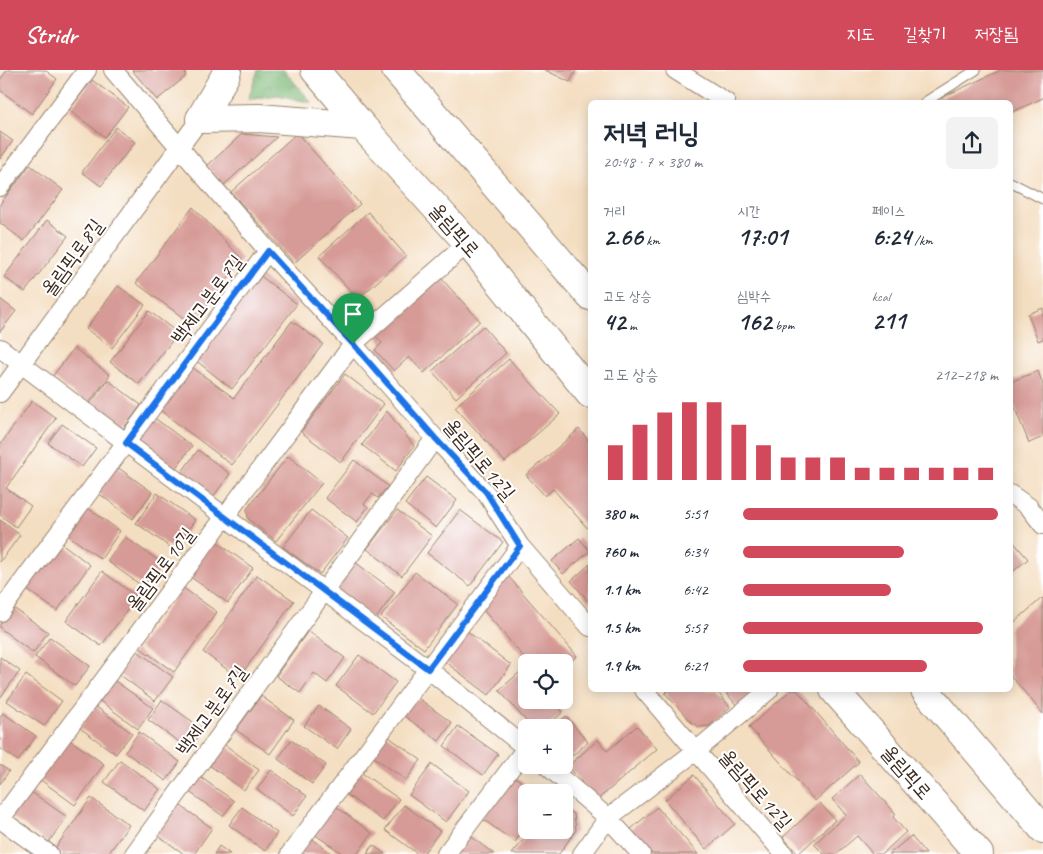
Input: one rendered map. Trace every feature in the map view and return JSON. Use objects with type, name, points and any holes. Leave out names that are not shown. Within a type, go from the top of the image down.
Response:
[{"type":"main road","points":[[200,118],[226,76],[227,70]]},
{"type":"main road","name":"올림픽로","points":[[315,70],[362,126],[468,243],[588,392]]},
{"type":"main road","points":[[396,70],[588,294]]},
{"type":"main road","points":[[200,118],[259,118],[362,126]]},
{"type":"main road","name":"올림픽로","points":[[836,692],[979,854]]},
{"type":"main road","points":[[927,692],[1043,829]]},
{"type":"street","points":[[0,188],[87,70]]},
{"type":"street","points":[[114,70],[268,251],[353,344]]},
{"type":"street","points":[[675,70],[723,100]]},
{"type":"street","name":"올림픽로8길","points":[[0,393],[200,118]]},
{"type":"street","name":"올림픽로10길","points":[[0,819],[353,344],[468,243]]},
{"type":"street","name":"백제고분로7길","points":[[0,612],[268,251]]},
{"type":"street","name":"올림픽로12길","points":[[353,344],[435,438],[486,492],[520,546],[588,625]]},
{"type":"street","points":[[0,348],[428,669],[518,742]]},
{"type":"street","name":"백제고분로7길","points":[[134,854],[435,438]]},
{"type":"street","points":[[1013,486],[1043,525]]},
{"type":"street","points":[[1013,496],[1029,507]]},
{"type":"street","points":[[290,854],[520,546]]},
{"type":"street","name":"올림픽로12길","points":[[646,692],[784,854]]},
{"type":"street","name":"올림픽로12길","points":[[582,854],[608,818],[696,752],[767,692]]},
{"type":"street","points":[[446,854],[518,759]]},
{"type":"street","points":[[557,774],[608,818],[641,854]]},
{"type":"street","points":[[0,819],[49,854]]},
{"type":"lane","points":[[928,100],[976,70]]},
{"type":"lane","points":[[1013,184],[1043,199]]},
{"type":"green space","points":[[258,70],[284,70],[312,103],[278,95],[248,99]]},
{"type":"building","points":[[7,70],[45,70],[57,79],[32,114],[0,90],[0,80]]},
{"type":"building","points":[[132,70],[186,70],[185,77],[157,100]]},
{"type":"building","points":[[545,70],[576,70],[570,82]]},
{"type":"building","points":[[1001,70],[1043,70],[1043,98],[1013,112],[1013,100],[936,100]]},
{"type":"building","points":[[92,80],[128,107],[105,137],[69,110]]},
{"type":"building","points":[[116,127],[135,142],[101,186],[82,172]]},
{"type":"building","points":[[0,132],[13,141],[0,159]]},
{"type":"building","points":[[297,133],[360,204],[294,263],[231,192]]},
{"type":"building","points":[[242,134],[277,137],[224,185],[207,166]]},
{"type":"building","points":[[30,165],[63,190],[24,241],[0,223],[0,204]]},
{"type":"building","points":[[193,207],[242,259],[193,325],[136,283]]},
{"type":"building","points":[[368,212],[406,256],[358,299],[319,256]]},
{"type":"building","points":[[47,220],[68,236],[25,292],[4,277]]},
{"type":"building","points":[[258,274],[297,304],[232,389],[194,359]]},
{"type":"building","points":[[440,277],[480,321],[424,373],[409,357],[394,371],[375,350],[382,343],[376,336]]},
{"type":"building","points":[[118,286],[145,305],[112,348],[86,329]]},
{"type":"building","points":[[0,299],[16,311],[0,332]]},
{"type":"building","points":[[1043,308],[1043,339],[1038,341],[1028,314]]},
{"type":"building","points":[[149,311],[178,333],[139,384],[110,362]]},
{"type":"building","points":[[292,321],[323,344],[232,465],[157,408],[189,365],[234,398]]},
{"type":"building","points":[[483,326],[506,353],[456,398],[432,371]]},
{"type":"building","points":[[74,348],[110,375],[88,404],[52,377]]},
{"type":"building","points":[[509,359],[560,414],[505,462],[455,407]]},
{"type":"building","points":[[1038,371],[1043,385],[1043,437],[1029,443],[1013,403],[1013,381]]},
{"type":"building","points":[[345,374],[384,404],[341,462],[301,432]]},
{"type":"building","points":[[108,380],[141,405],[123,429],[90,404]]},
{"type":"building","points":[[32,401],[56,418],[6,488],[31,506],[16,527],[0,515],[0,445]]},
{"type":"building","points":[[387,411],[414,446],[396,471],[362,445]]},
{"type":"building","points":[[152,416],[192,446],[175,469],[135,439]]},
{"type":"building","points":[[62,424],[96,448],[82,467],[48,443]]},
{"type":"building","points":[[579,429],[588,440],[588,529],[553,489],[545,496],[526,475]]},
{"type":"building","points":[[198,450],[230,474],[213,497],[181,473]]},
{"type":"building","points":[[288,456],[322,483],[276,541],[248,519],[247,509]]},
{"type":"building","points":[[354,460],[388,486],[378,498],[372,494],[364,504],[368,507],[357,522],[325,498]]},
{"type":"building","points":[[113,464],[152,492],[133,519],[94,490]]},
{"type":"building","points":[[426,477],[457,500],[436,528],[405,504]]},
{"type":"building","points":[[157,493],[195,520],[174,550],[136,523]]},
{"type":"building","points":[[85,506],[120,531],[101,559],[65,533]]},
{"type":"building","points":[[311,510],[348,538],[320,574],[283,547]]},
{"type":"building","points":[[397,510],[432,536],[402,576],[367,549]]},
{"type":"building","points":[[460,510],[503,542],[470,586],[427,553]]},
{"type":"building","points":[[0,520],[20,535],[0,562]]},
{"type":"building","points":[[125,537],[163,564],[145,588],[107,561]]},
{"type":"building","points":[[579,538],[588,549],[588,553],[563,574],[552,561]]},
{"type":"building","points":[[214,540],[253,568],[228,603],[189,576]]},
{"type":"building","points":[[60,542],[90,565],[57,611],[26,589]]},
{"type":"building","points":[[1013,542],[1028,559],[1013,572]]},
{"type":"building","points":[[355,562],[395,592],[375,620],[335,590]]},
{"type":"building","points":[[588,566],[588,601],[571,581]]},
{"type":"building","points":[[102,571],[137,597],[101,646],[66,621]]},
{"type":"building","points":[[415,572],[458,604],[424,649],[381,617]]},
{"type":"building","points":[[257,575],[294,601],[239,678],[203,652]]},
{"type":"building","points":[[509,577],[577,656],[573,659],[573,654],[521,654],[478,604]]},
{"type":"building","points":[[182,587],[217,612],[174,672],[139,647]]},
{"type":"building","points":[[1043,599],[1043,714],[1013,679],[1013,623]]},
{"type":"building","points":[[12,607],[48,632],[33,653],[0,628],[0,624]]},
{"type":"building","points":[[463,628],[511,665],[489,695],[440,658]]},
{"type":"building","points":[[308,631],[345,658],[327,683],[314,673],[300,693],[276,676]]},
{"type":"building","points":[[50,637],[90,666],[75,686],[35,657]]},
{"type":"building","points":[[136,650],[173,677],[155,701],[119,674]]},
{"type":"building","points":[[359,655],[396,682],[373,713],[336,686]]},
{"type":"building","points":[[0,657],[20,671],[0,698]]},
{"type":"building","points":[[518,674],[518,709],[560,709],[563,712],[555,719],[524,719],[499,690]]},
{"type":"building","points":[[26,675],[62,701],[44,726],[7,701]]},
{"type":"building","points":[[115,681],[153,708],[138,729],[100,701]]},
{"type":"building","points":[[718,692],[730,707],[709,726],[699,727],[691,722],[665,693]]},
{"type":"building","points":[[726,692],[753,692],[737,706]]},
{"type":"building","points":[[789,692],[799,692],[859,762],[815,801],[749,727]]},
{"type":"building","points":[[414,695],[452,723],[439,741],[400,713]]},
{"type":"building","points":[[261,696],[294,720],[270,754],[236,730]]},
{"type":"building","points":[[162,700],[203,729],[189,749],[148,720]]},
{"type":"building","points":[[95,706],[132,733],[116,754],[80,728]]},
{"type":"building","points":[[319,706],[351,729],[337,749],[304,726]]},
{"type":"building","points":[[3,713],[36,736],[18,761],[0,748],[0,717]]},
{"type":"building","points":[[573,724],[588,742],[573,755]]},
{"type":"building","points":[[458,726],[498,754],[483,775],[444,746]]},
{"type":"building","points":[[637,726],[657,749],[597,800],[573,772],[573,762],[598,740],[607,751]]},
{"type":"building","points":[[139,732],[180,762],[166,781],[125,752]]},
{"type":"building","points":[[386,735],[421,760],[406,780],[371,755]]},
{"type":"building","points":[[67,738],[104,764],[75,805],[38,778]]},
{"type":"building","points":[[291,740],[326,765],[312,784],[278,759]]},
{"type":"building","points":[[224,744],[259,770],[244,790],[209,765]]},
{"type":"building","points":[[120,760],[160,789],[144,811],[104,782]]},
{"type":"building","points":[[432,764],[469,791],[446,822],[409,795]]},
{"type":"building","points":[[0,765],[9,771],[0,784]]},
{"type":"building","points":[[271,770],[307,796],[293,816],[257,789]]},
{"type":"building","points":[[359,771],[399,799],[383,821],[343,792]]},
{"type":"building","points":[[860,774],[896,814],[893,817],[906,832],[882,854],[873,854],[857,836],[836,854],[824,854],[814,844],[846,815],[832,799]]},
{"type":"building","points":[[512,775],[525,784],[518,784],[518,838],[515,842],[481,818]]},
{"type":"building","points":[[694,775],[735,824],[706,849],[665,800]]},
{"type":"building","points":[[199,776],[234,801],[223,816],[188,791]]},
{"type":"building","points":[[27,789],[67,817],[48,843],[9,815]]},
{"type":"building","points":[[91,798],[129,825],[108,854],[60,854],[54,850]]},
{"type":"building","points":[[820,803],[835,820],[798,854],[783,837]]},
{"type":"building","points":[[178,804],[212,828],[194,854],[184,854],[156,834]]},
{"type":"building","points":[[334,805],[372,833],[357,854],[343,854],[314,834]]},
{"type":"building","points":[[404,805],[440,831],[423,854],[418,854],[385,830]]},
{"type":"building","points":[[242,807],[277,833],[265,851],[229,825]]},
{"type":"building","points":[[657,807],[698,854],[652,854],[631,829]]},
{"type":"building","points":[[573,813],[574,814],[576,830],[573,834]]},
{"type":"building","points":[[469,835],[494,854],[455,854]]},
{"type":"building","points":[[911,836],[926,854],[889,854]]},
{"type":"building","points":[[311,838],[332,854],[299,854]]},
{"type":"building","points":[[524,839],[570,839],[559,854],[512,854]]},
{"type":"building","points":[[373,845],[385,854],[367,854]]},
{"type":"building","points":[[219,846],[230,854],[214,854]]},
{"type":"route","points":[[268,251],[353,344],[435,438],[486,492],[520,546],[428,669],[126,443],[268,251]]}]
